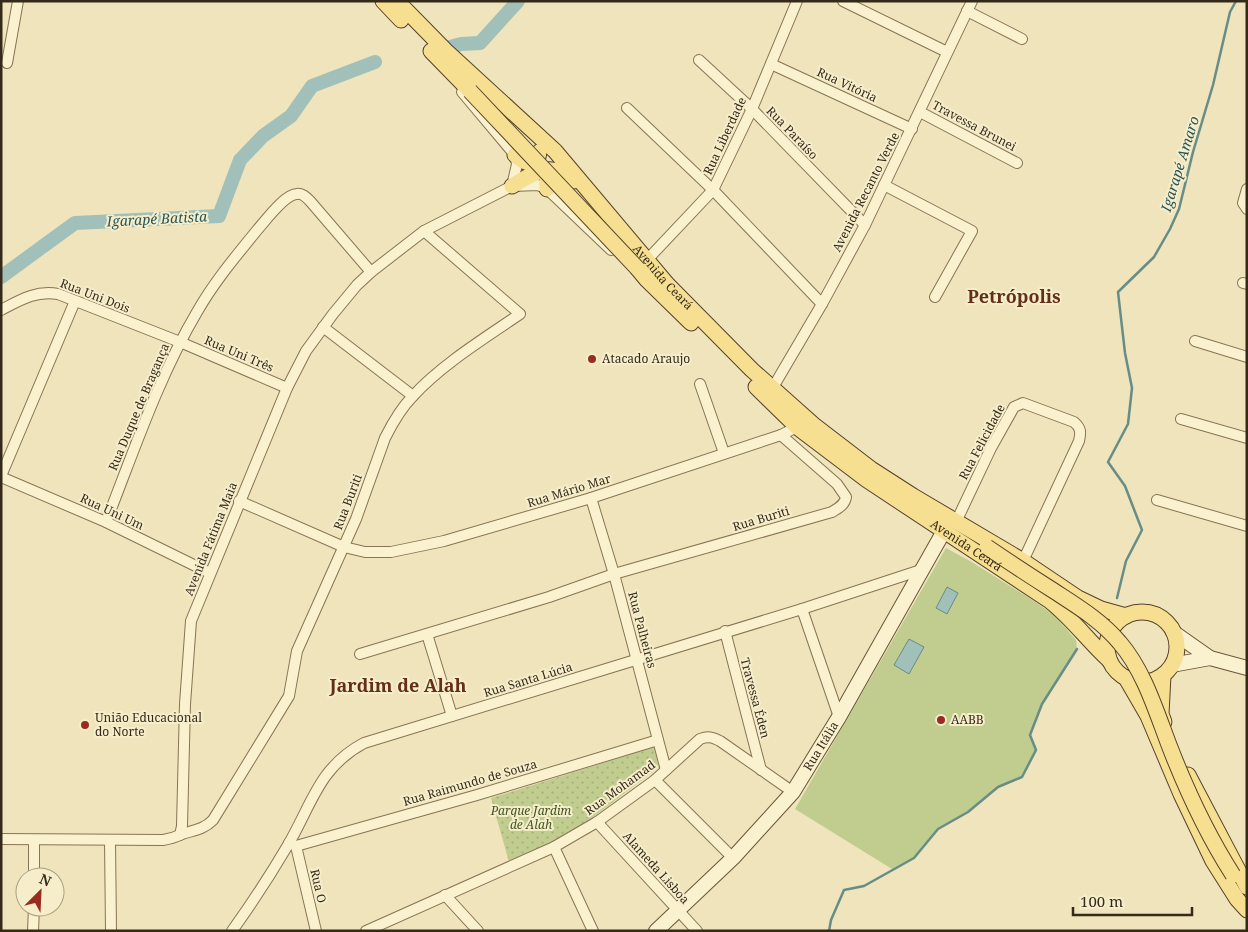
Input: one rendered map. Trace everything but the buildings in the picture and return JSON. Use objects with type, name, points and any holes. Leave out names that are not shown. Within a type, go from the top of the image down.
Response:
[{"type":"main road","name":"Avenida Ceará","points":[[383,1],[797,427],[867,480],[954,526]]},
{"type":"main road","name":"Avenida Ceará","points":[[397,1],[446,51],[555,151],[596,200],[642,268],[772,389],[815,426],[954,526],[1064,612],[1109,660]]},
{"type":"main road","points":[[501,103],[535,142],[539,152],[538,157],[531,164],[515,155]]},
{"type":"main road","points":[[512,186],[529,175],[552,168],[566,173],[596,200]]},
{"type":"main road","points":[[547,189],[547,180],[558,170]]},
{"type":"main road","points":[[954,526],[1087,613],[1106,628],[1127,652],[1142,679],[1200,815],[1233,875],[1247,888]]},
{"type":"main road","points":[[954,526],[1023,561],[1089,604],[1126,616]]},
{"type":"main road","points":[[1138,612],[1151,613],[1163,619],[1173,632],[1177,647],[1174,659],[1167,670],[1158,678],[1145,682],[1126,678],[1116,670],[1109,660],[1107,647],[1109,634],[1116,624],[1126,616],[1138,612]]},
{"type":"main road","points":[[1167,670],[1161,714],[1189,777],[1247,888]]},
{"type":"main road","points":[[1126,678],[1148,716],[1181,794],[1213,861],[1237,899],[1247,910]]},
{"type":"street","points":[[7,63],[18,1]]},
{"type":"street","name":"Rua Liberdade","points":[[642,268],[713,190],[752,109],[797,1]]},
{"type":"street","points":[[842,1],[947,52]]},
{"type":"street","points":[[969,6],[1022,39]]},
{"type":"street","name":"Avenida Recanto Verde","points":[[772,389],[822,304],[865,225],[969,6]]},
{"type":"street","name":"Rua Paraíso","points":[[698,60],[752,109],[865,225]]},
{"type":"street","name":"Avenida Ceará","points":[[443,63],[464,94],[515,155]]},
{"type":"street","name":"Rua Vitória","points":[[771,64],[912,129]]},
{"type":"street","points":[[626,108],[713,190],[822,304]]},
{"type":"street","name":"Travessa Brunei","points":[[920,112],[1017,163]]},
{"type":"street","points":[[515,155],[517,164],[512,186],[538,185],[547,189]]},
{"type":"street","points":[[884,184],[972,231],[935,297]]},
{"type":"street","name":"Avenida Fátima Maia","points":[[180,835],[182,826],[190,621],[287,388],[306,351],[323,327],[357,285],[371,272],[424,231],[512,186]]},
{"type":"street","points":[[1247,188],[1243,203],[1247,210]]},
{"type":"street","name":"Avenida Ceará","points":[[547,189],[628,264],[642,268]]},
{"type":"street","name":"Rua Duque de Bragança","points":[[106,522],[164,374],[180,342],[221,274],[273,211],[291,196],[298,193],[310,201],[371,272]]},
{"type":"street","name":"Rua Buriti","points":[[180,835],[203,829],[213,820],[289,696],[297,651],[356,519],[384,438],[396,418],[413,396],[458,357],[520,314],[424,231]]},
{"type":"street","name":"Rua Uni Dois","points":[[1,310],[39,293],[58,294],[180,342]]},
{"type":"street","points":[[1,476],[75,301]]},
{"type":"street","points":[[323,327],[413,396]]},
{"type":"street","points":[[1195,341],[1247,357]]},
{"type":"street","name":"Rua Uni Três","points":[[180,342],[287,388]]},
{"type":"street","points":[[700,384],[724,453]]},
{"type":"street","name":"Rua Felicidade","points":[[954,526],[991,448],[1014,407],[1023,403],[1074,422],[1080,427],[1079,441],[1023,561]]},
{"type":"street","points":[[1181,419],[1247,438]]},
{"type":"street","name":"Rua Mário Mar","points":[[344,547],[365,552],[390,552],[444,541],[591,498],[781,435],[797,427]]},
{"type":"street","name":"Rua Buriti","points":[[360,654],[549,597],[614,574],[832,512],[842,505],[846,497],[837,484],[781,435]]},
{"type":"street","name":"Rua Uni Um","points":[[1,476],[106,522],[210,572]]},
{"type":"street","name":"Rua Palheiras","points":[[591,498],[614,574],[666,770]]},
{"type":"street","points":[[1157,500],[1247,526]]},
{"type":"street","points":[[239,501],[344,547]]},
{"type":"street","name":"Rua Itália","points":[[656,931],[733,858],[793,792],[839,717],[921,570],[954,526]]},
{"type":"street","name":"Rua Santa Lúcia","points":[[232,931],[293,844],[311,797],[322,781],[343,757],[364,743],[802,609],[921,570]]},
{"type":"street","points":[[802,609],[839,717]]},
{"type":"street","name":"Travessa Éden","points":[[725,631],[761,770]]},
{"type":"street","points":[[1173,632],[1210,658],[1247,668]]},
{"type":"street","points":[[427,634],[452,716]]},
{"type":"street","points":[[1167,670],[1210,658]]},
{"type":"street","name":"Rua Mohamad","points":[[366,931],[554,847],[597,822],[655,780],[700,739],[710,737],[720,741],[793,792]]},
{"type":"street","name":"Rua Raimundo de Souza","points":[[293,844],[477,795],[658,740]]},
{"type":"street","points":[[655,780],[733,858]]},
{"type":"street","name":"Alameda Lisboa","points":[[597,822],[697,931]]},
{"type":"street","points":[[1,839],[34,841],[162,840],[174,839],[180,835]]},
{"type":"street","points":[[110,840],[110,931]]},
{"type":"street","points":[[34,841],[34,867]]},
{"type":"street","name":"Rua O","points":[[293,844],[316,931]]},
{"type":"street","points":[[554,847],[593,931]]},
{"type":"street","points":[[445,895],[478,931]]},
{"type":"street","points":[[33,931],[34,917]]},
{"type":"green space","name":"AABB","points":[[946,548],[970,561],[1054,615],[1076,640],[1077,649],[1042,704],[1030,735],[1036,750],[1022,777],[998,787],[968,812],[938,829],[914,858],[892,869],[795,809]]},
{"type":"green space","name":"Parque Jardim de Alah","points":[[654,747],[659,767],[588,821],[551,845],[509,862],[491,798]]},
{"type":"water","points":[[947,587],[958,593],[947,614],[936,608]]},
{"type":"water","points":[[909,639],[924,647],[909,674],[894,665]]},
{"type":"waterway","name":"Igarapé Batista","points":[[443,49],[461,44],[480,43],[518,1]]},
{"type":"waterway","name":"Igarapé Amaro","points":[[1117,598],[1126,561],[1142,530],[1125,486],[1108,462],[1128,424],[1132,388],[1125,353],[1118,292],[1154,257],[1179,209],[1193,152],[1213,85],[1230,12],[1236,1]]},
{"type":"waterway","name":"Igarapé Batista","points":[[1,277],[75,223],[219,216],[240,160],[263,136],[291,116],[312,86],[375,62]]},
{"type":"waterway","name":"Igarapé Amaro","points":[[829,931],[831,920],[844,890],[864,886],[914,858],[938,829],[968,812],[998,787],[1022,777],[1036,750],[1030,735],[1042,704],[1077,649]]},
{"type":"place","name":"Atacado Araujo","points":[[592,359]]},
{"type":"place","name":"AABB","points":[[941,720]]},
{"type":"place","name":"União Educacional do Norte","points":[[85,725]]},
{"type":"district","name":"Petrópolis","points":[[1014,297]]},
{"type":"district","name":"Jardim de Alah","points":[[398,686]]}]
